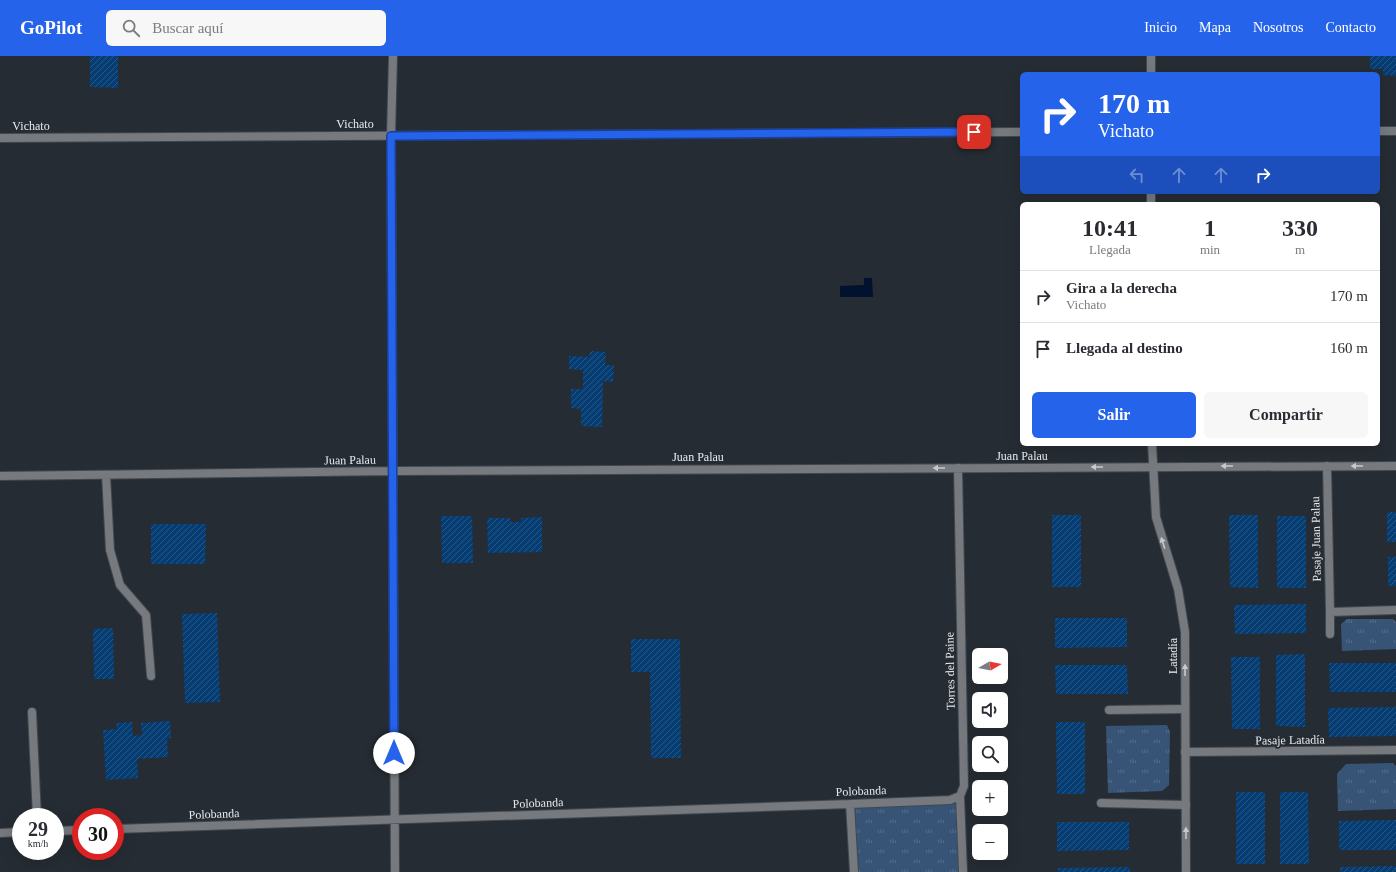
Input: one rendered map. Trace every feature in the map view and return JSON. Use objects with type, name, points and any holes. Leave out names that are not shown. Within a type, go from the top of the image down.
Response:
[{"type":"street","points":[[393,56],[391,136],[395,872]]},
{"type":"street","points":[[1151,56],[1151,72]]},
{"type":"street","points":[[1380,131],[1396,131]]},
{"type":"street","name":"Vichato","points":[[0,138],[1020,132]]},
{"type":"street","name":"Latadía","points":[[1152,446],[1156,517],[1178,589],[1183,612],[1185,632],[1186,872]]},
{"type":"street","name":"Pasaje Juan Palau","points":[[1326,466],[1330,634]]},
{"type":"street","name":"Juan Palau","points":[[0,476],[393,471],[1396,466]]},
{"type":"street","name":"Torres del Paine","points":[[958,468],[964,786],[960,796],[963,872]]},
{"type":"street","points":[[106,475],[110,550],[120,585],[146,615],[151,676]]},
{"type":"street","points":[[1330,612],[1396,610]]},
{"type":"street","points":[[1109,710],[1185,709]]},
{"type":"street","points":[[32,712],[37,808]]},
{"type":"street","name":"Pasaje Latadía","points":[[1185,752],[1396,750]]},
{"type":"street","name":"Polobanda","points":[[124,829],[850,804],[950,800],[960,796]]},
{"type":"street","points":[[1101,803],[1186,804]]},
{"type":"street","points":[[850,804],[854,872]]},
{"type":"street","points":[[0,833],[12,832]]},
{"type":"green space","points":[[1347,619],[1393,619],[1396,622],[1396,649],[1342,651],[1341,624]]},
{"type":"green space","points":[[1167,725],[1170,732],[1169,785],[1162,791],[1108,793],[1106,726]]},
{"type":"green space","points":[[1393,763],[1396,766],[1396,809],[1338,811],[1337,774],[1346,764]]},
{"type":"green space","points":[[960,796],[963,872],[854,872],[850,804]]},
{"type":"shaded area","points":[[864,278],[872,278],[873,297],[840,297],[840,286],[864,285]]},
{"type":"building","points":[[90,56],[118,56],[118,88],[90,87]]},
{"type":"building","points":[[1370,56],[1396,56],[1396,76],[1383,75],[1383,69],[1370,69]]},
{"type":"building","points":[[590,351],[606,352],[605,365],[614,365],[613,382],[603,381],[602,427],[581,426],[581,409],[571,408],[571,389],[583,389],[583,370],[569,369],[569,356],[589,357]]},
{"type":"building","points":[[1387,512],[1396,512],[1396,542],[1387,542]]},
{"type":"building","points":[[1052,515],[1081,515],[1081,587],[1052,587]]},
{"type":"building","points":[[1229,515],[1258,515],[1258,588],[1230,587]]},
{"type":"building","points":[[441,516],[472,516],[473,563],[442,563]]},
{"type":"building","points":[[1277,516],[1306,516],[1306,588],[1277,588]]},
{"type":"building","points":[[542,517],[542,552],[488,553],[487,518],[510,518],[511,522],[521,522],[521,518]]},
{"type":"building","points":[[151,524],[206,524],[205,564],[151,564]]},
{"type":"building","points":[[1388,557],[1396,557],[1396,586],[1388,586]]},
{"type":"building","points":[[1306,604],[1306,633],[1235,634],[1234,605]]},
{"type":"building","points":[[217,613],[220,702],[185,703],[182,614]]},
{"type":"building","points":[[1055,618],[1127,618],[1127,647],[1055,648]]},
{"type":"building","points":[[113,628],[114,679],[94,679],[93,629]]},
{"type":"building","points":[[631,639],[680,639],[681,758],[651,758],[650,672],[631,672]]},
{"type":"building","points":[[1305,654],[1305,727],[1276,726],[1276,655]]},
{"type":"building","points":[[1231,657],[1260,657],[1260,729],[1232,729]]},
{"type":"building","points":[[1329,663],[1396,663],[1396,692],[1330,692]]},
{"type":"building","points":[[1055,665],[1127,665],[1128,694],[1056,694]]},
{"type":"building","points":[[1396,707],[1396,736],[1329,737],[1328,708]]},
{"type":"building","points":[[170,721],[171,738],[167,738],[168,757],[137,759],[138,778],[106,780],[103,730],[117,729],[116,723],[132,722],[133,736],[142,735],[141,723]]},
{"type":"building","points":[[1056,722],[1085,722],[1085,794],[1057,794]]},
{"type":"building","points":[[1236,792],[1265,792],[1265,864],[1236,864]]},
{"type":"building","points":[[1280,792],[1308,792],[1309,864],[1280,864]]},
{"type":"building","points":[[1396,820],[1396,850],[1339,850],[1339,821]]},
{"type":"building","points":[[1057,822],[1129,822],[1129,850],[1057,851]]},
{"type":"building","points":[[1396,866],[1396,872],[1340,872],[1340,867]]},
{"type":"building","points":[[1130,867],[1130,872],[1058,872],[1058,868]]},
{"type":"route","points":[[394,753],[391,136],[974,132]]}]
